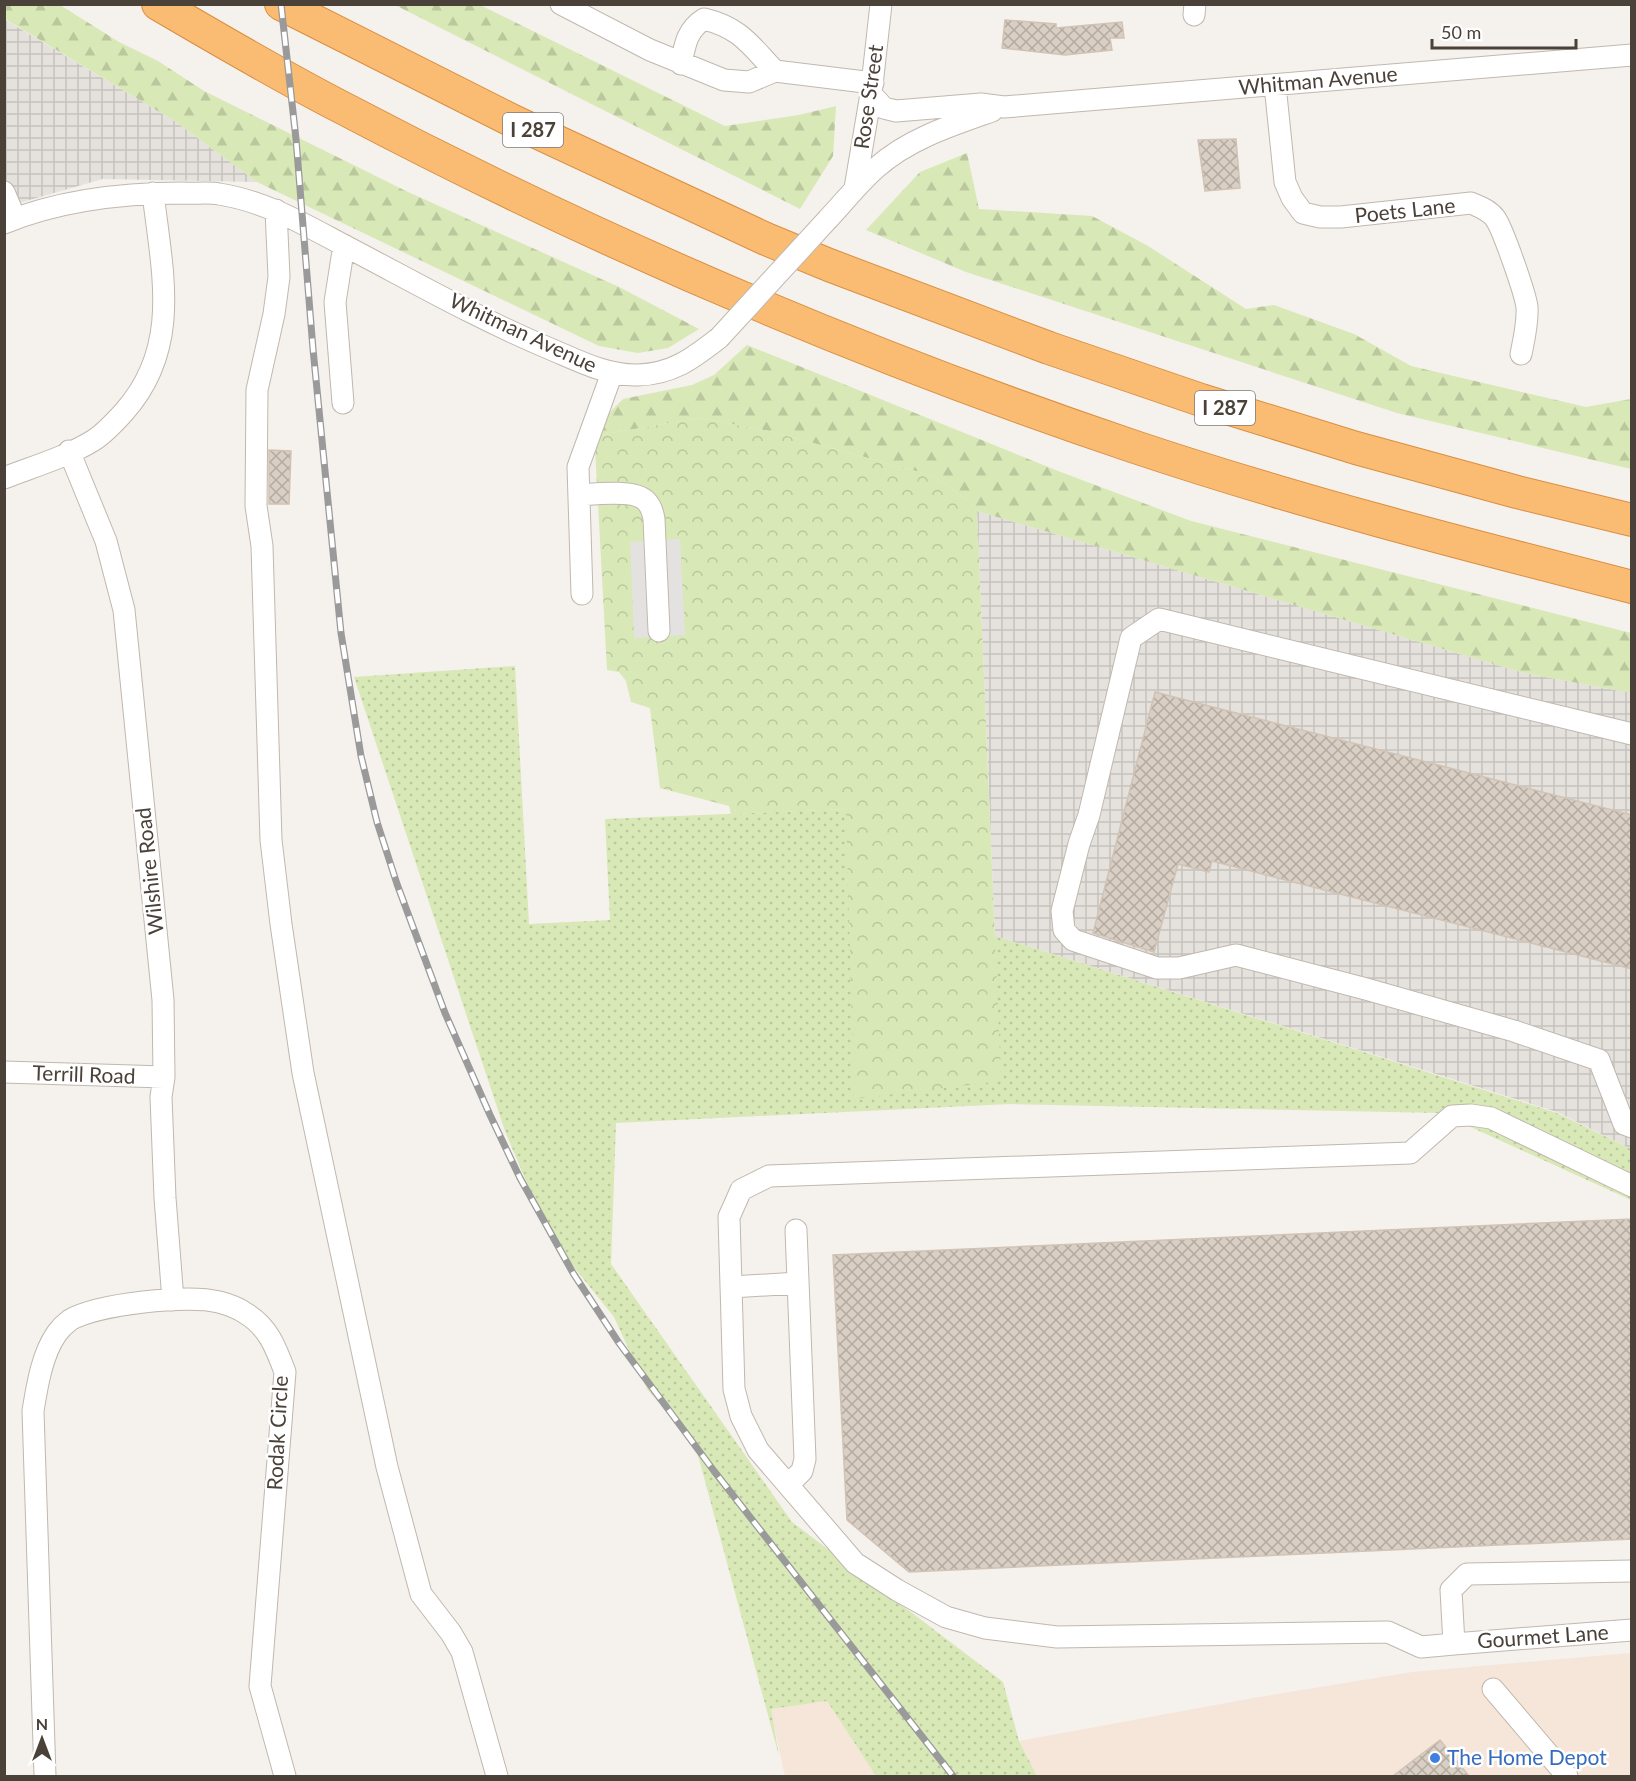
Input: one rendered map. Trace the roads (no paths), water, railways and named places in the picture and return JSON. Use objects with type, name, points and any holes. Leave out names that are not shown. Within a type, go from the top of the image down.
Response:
[{"type":"highway","points":[[158,4],[337,106],[506,191],[721,290],[913,367],[1130,445],[1270,490],[1388,525],[1632,587]]},
{"type":"highway","name":"I 287","points":[[281,4],[525,126],[766,238],[840,269],[1049,348],[1201,400],[1356,448],[1517,492],[1632,520]]},
{"type":"street","points":[[561,4],[681,64],[724,80],[748,82],[775,71],[872,89]]},
{"type":"street","name":"Rose Street","points":[[855,189],[872,89],[881,4]]},
{"type":"street","points":[[681,64],[686,38],[693,26],[704,19],[737,31],[775,71]]},
{"type":"street","name":"Whitman Avenue","points":[[872,89],[884,108],[896,111],[981,104],[1004,107],[1632,55]]},
{"type":"street","name":"Poets Lane","points":[[1275,85],[1285,182],[1292,198],[1303,213],[1341,218],[1471,203],[1485,209],[1495,218],[1527,306],[1527,322],[1521,354]]},
{"type":"street","name":"Whitman Avenue","points":[[10,220],[49,208],[153,193],[219,194],[276,210],[517,335],[594,368],[612,373],[638,375],[662,372],[690,361],[719,338],[877,166],[922,137],[1004,107]]},
{"type":"street","points":[[4,192],[10,220]]},
{"type":"street","points":[[4,478],[94,440],[114,423],[137,397],[150,374],[159,350],[164,326],[165,298],[153,193]]},
{"type":"street","points":[[276,210],[279,277],[274,314],[257,390],[256,506],[262,546],[271,840],[281,924],[303,1073],[387,1467],[421,1594],[451,1633],[462,1652],[497,1776]]},
{"type":"street","points":[[343,403],[335,302],[344,245]]},
{"type":"street","points":[[582,594],[578,467],[612,373]]},
{"type":"street","name":"Wilshire Road","points":[[69,452],[106,541],[124,610],[163,1000],[164,1077],[161,1097],[165,1198],[173,1300]]},
{"type":"street","points":[[579,495],[625,494],[639,496],[648,503],[654,519],[658,631]]},
{"type":"street","points":[[1632,734],[1159,619],[1131,638],[1089,815],[1062,911],[1064,930],[1073,940],[1157,968],[1179,968],[1236,955],[1514,1031],[1599,1060],[1624,1124],[1632,1127]]},
{"type":"street","name":"Terrill Road","points":[[4,1072],[164,1077]]},
{"type":"street","name":"Gourmet Lane","points":[[1632,1186],[1491,1118],[1471,1115],[1452,1116],[1410,1153],[769,1176],[741,1190],[729,1217],[734,1389],[741,1416],[758,1450],[855,1563],[946,1617],[985,1628],[1057,1637],[1388,1632],[1421,1647],[1632,1630]]},
{"type":"street","points":[[788,1485],[802,1471],[806,1459],[796,1230]]},
{"type":"street","points":[[731,1287],[798,1283]]},
{"type":"street","name":"Rodak Circle","points":[[45,1776],[33,1411],[38,1385],[45,1359],[57,1333],[70,1320],[114,1306],[173,1300],[219,1302],[245,1313],[262,1326],[275,1344],[285,1372],[260,1686],[285,1776]]},
{"type":"street","points":[[1454,1644],[1451,1590],[1467,1574],[1632,1571]]},
{"type":"street","points":[[1493,1689],[1568,1776]]},
{"type":"railway","points":[[281,4],[296,139],[313,349],[341,633],[361,756],[377,822],[397,884],[445,1013],[520,1178],[573,1273],[619,1343],[714,1471],[953,1776]]},
{"type":"place","name":"The Home Depot","points":[[1435,1758]]}]
